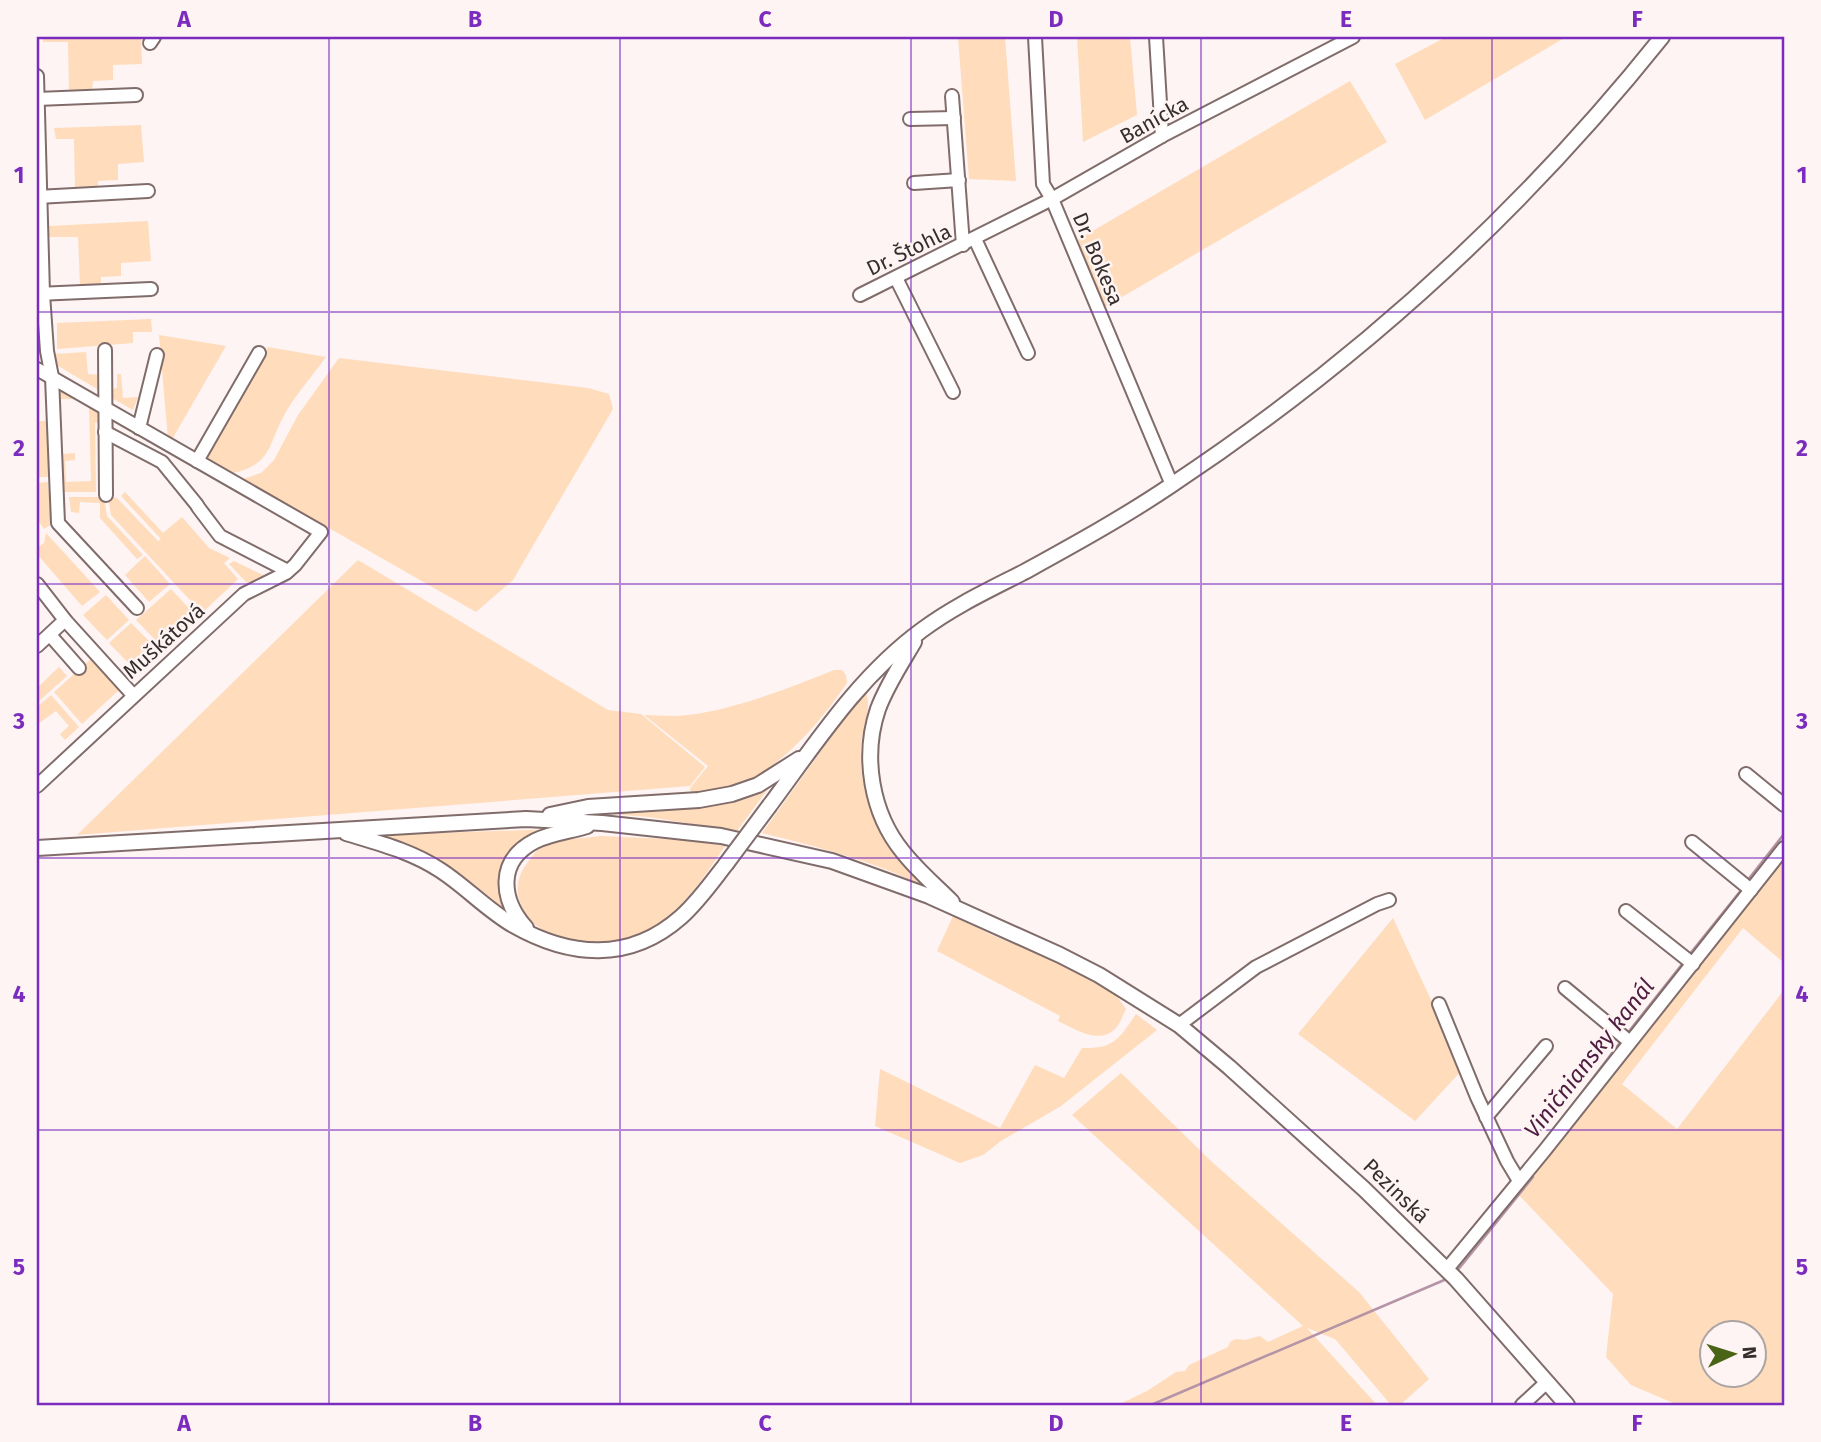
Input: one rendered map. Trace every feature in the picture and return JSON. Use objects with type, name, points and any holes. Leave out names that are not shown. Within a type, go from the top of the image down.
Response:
[{"type":"main road","points":[[338,830],[408,853],[432,865],[510,923],[562,947],[588,951],[611,950],[656,935],[681,917],[726,864],[806,755],[871,674],[920,631],[958,606],[1094,532],[1172,485],[1278,411],[1327,372],[1432,282],[1550,166],[1662,37]]},
{"type":"main road","points":[[920,631],[896,671],[878,709],[871,738],[872,778],[880,809],[901,850],[961,911]]},
{"type":"main road","points":[[37,848],[526,819],[588,807],[699,800],[732,794],[758,785],[806,755]]},
{"type":"main road","name":"Pezinská","points":[[526,819],[602,822],[721,836],[821,859],[897,883],[1060,954],[1180,1025],[1326,1154],[1452,1274],[1567,1405]]},
{"type":"main road","points":[[538,937],[518,918],[507,898],[506,879],[515,860],[533,842],[602,822]]},
{"type":"street","name":"Dr. Bokesa","points":[[1035,37],[1043,184],[1052,199],[1172,485]]},
{"type":"street","points":[[1156,37],[1162,136]]},
{"type":"street","name":"Banícka","points":[[969,242],[1052,199],[1162,136],[1353,37]]},
{"type":"street","points":[[37,76],[42,355],[52,377],[58,523],[137,608]]},
{"type":"street","points":[[37,99],[136,95]]},
{"type":"street","points":[[952,96],[959,180],[969,242],[1028,353]]},
{"type":"street","points":[[910,119],[954,118]]},
{"type":"street","points":[[914,183],[959,180]]},
{"type":"street","points":[[39,197],[148,191]]},
{"type":"street","name":"Dr. Štohla","points":[[860,295],[969,242]]},
{"type":"street","points":[[896,278],[953,392]]},
{"type":"street","points":[[40,294],[151,289]]},
{"type":"street","points":[[105,349],[106,495]]},
{"type":"street","points":[[37,369],[197,461],[259,353]]},
{"type":"street","points":[[139,428],[157,355]]},
{"type":"street","points":[[105,432],[162,462],[220,536],[288,571]]},
{"type":"street","name":"Muškátová","points":[[40,790],[133,695],[244,594],[288,571],[321,532],[197,461]]},
{"type":"street","points":[[37,584],[65,620],[133,695]]},
{"type":"street","points":[[37,646],[65,620]]},
{"type":"street","points":[[50,635],[79,668]]},
{"type":"street","points":[[1746,774],[1784,805]]},
{"type":"street","points":[[1692,842],[1751,890]]},
{"type":"street","points":[[1452,1274],[1519,1181],[1784,848]]},
{"type":"street","points":[[1180,1025],[1256,967],[1389,900]]},
{"type":"street","points":[[1626,911],[1693,964]]},
{"type":"street","points":[[1565,988],[1630,1042]]},
{"type":"street","points":[[1438,1004],[1477,1097],[1519,1181]]},
{"type":"street","points":[[1486,1116],[1546,1046]]},
{"type":"street","points":[[1521,1405],[1547,1382]]},
{"type":"shaded area","points":[[43,37],[141,37],[142,64],[113,65],[113,80],[93,81],[92,90],[69,92],[68,42],[43,42]]},
{"type":"shaded area","points":[[958,37],[1005,37],[1016,181],[969,179]]},
{"type":"shaded area","points":[[1077,37],[1130,37],[1137,115],[1083,142]]},
{"type":"shaded area","points":[[1446,37],[1566,37],[1425,120],[1395,64]]},
{"type":"shaded area","points":[[1350,81],[1387,142],[1105,307],[1077,240]]},
{"type":"shaded area","points":[[141,125],[144,162],[118,164],[118,180],[98,181],[98,188],[75,189],[74,139],[56,139],[54,128]]},
{"type":"shaded area","points":[[148,221],[151,261],[121,263],[121,276],[101,277],[101,284],[80,285],[78,237],[49,237],[49,226]]},
{"type":"shaded area","points":[[151,319],[152,332],[133,332],[133,343],[57,349],[57,323]]},
{"type":"shaded area","points":[[159,335],[226,346],[171,441],[168,439]]},
{"type":"shaded area","points":[[268,347],[326,357],[287,410],[262,459],[243,470],[228,474],[205,459]]},
{"type":"shaded area","points":[[86,352],[88,374],[103,375],[102,392],[55,364],[54,354]]},
{"type":"shaded area","points":[[339,358],[588,388],[609,394],[613,409],[513,580],[476,612],[243,479],[261,473],[274,460],[298,415]]},
{"type":"shaded area","points":[[117,374],[121,374],[123,398],[138,397],[133,410],[110,397],[111,389],[117,388]]},
{"type":"shaded area","points":[[59,387],[101,409],[101,422],[95,423],[96,492],[62,492],[62,454],[75,453],[75,460],[65,461],[66,482],[91,481],[89,408],[93,408],[78,399],[60,399]]},
{"type":"shaded area","points":[[37,421],[47,421],[49,477],[37,477]]},
{"type":"shaded area","points":[[48,482],[52,524],[44,529],[37,519],[37,483]]},
{"type":"shaded area","points":[[125,492],[163,533],[182,517],[209,548],[230,558],[224,563],[238,579],[202,613],[111,515],[108,496],[117,498],[158,541],[161,539],[121,496]]},
{"type":"shaded area","points":[[69,497],[104,497],[107,516],[143,555],[137,559],[100,518],[100,503],[80,502],[79,513],[71,512]]},
{"type":"shaded area","points":[[46,533],[100,592],[82,606],[37,554],[37,548],[44,543]]},
{"type":"shaded area","points":[[145,556],[170,584],[149,602],[125,575]]},
{"type":"shaded area","points":[[358,560],[608,710],[641,714],[705,767],[690,786],[77,835]]},
{"type":"shaded area","points":[[234,561],[267,577],[247,583],[229,564]]},
{"type":"shaded area","points":[[171,589],[197,617],[163,648],[136,620]]},
{"type":"shaded area","points":[[106,595],[129,620],[107,640],[83,615]]},
{"type":"shaded area","points":[[131,623],[160,652],[138,673],[109,643]]},
{"type":"shaded area","points":[[91,659],[119,690],[82,724],[54,692]]},
{"type":"shaded area","points":[[59,667],[67,676],[37,703],[37,688]]},
{"type":"shaded area","points":[[834,670],[842,670],[847,683],[814,726],[789,752],[760,774],[745,783],[726,789],[691,795],[690,788],[708,766],[644,715],[683,716],[724,708]]},
{"type":"shaded area","points":[[865,690],[868,710],[861,744],[861,765],[869,805],[877,824],[898,858],[927,888],[867,862],[762,833]]},
{"type":"shaded area","points":[[51,695],[79,727],[65,740],[60,734],[69,726],[56,711],[38,724],[37,728],[37,707]]},
{"type":"shaded area","points":[[770,786],[737,831],[648,817],[586,812],[707,807],[742,799]]},
{"type":"shaded area","points":[[557,829],[524,839],[513,848],[501,872],[499,890],[503,908],[459,873],[429,854],[377,835]]},
{"type":"shaded area","points":[[600,836],[691,840],[725,846],[683,903],[651,929],[636,936],[600,942],[561,938],[545,931],[531,921],[520,902],[517,889],[522,871],[544,846],[559,841]]},
{"type":"shaded area","points":[[1784,855],[1784,963],[1743,928],[1622,1084],[1677,1129],[1784,990],[1784,1405],[1678,1405],[1631,1385],[1606,1357],[1613,1294],[1517,1193]]},
{"type":"shaded area","points":[[953,916],[1054,960],[1112,990],[1126,1009],[1118,1025],[1108,1034],[1101,1036],[1086,1034],[1058,1021],[1060,1016],[937,951]]},
{"type":"shaded area","points":[[1393,918],[1463,1069],[1415,1121],[1298,1034]]},
{"type":"shaded area","points":[[1136,1014],[1157,1030],[1061,1106],[1001,1141],[983,1155],[960,1163],[875,1126],[880,1069],[1000,1128],[1035,1065],[1064,1078],[1082,1048],[1102,1047],[1115,1041]]},
{"type":"shaded area","points":[[1121,1073],[1212,1162],[1359,1292],[1429,1379],[1400,1405],[1391,1405],[1335,1339],[1307,1328],[1377,1405],[1118,1405],[1147,1391],[1176,1372],[1185,1371],[1189,1365],[1228,1347],[1230,1342],[1236,1339],[1245,1340],[1260,1336],[1268,1342],[1303,1326],[1072,1115]]},
{"type":"waterway","name":"Viničniansky kanál","points":[[1747,881],[1784,834]]},
{"type":"waterway","name":"Viničniansky kanál","points":[[1689,955],[1742,889]]},
{"type":"waterway","name":"Viničniansky kanál","points":[[1626,1035],[1683,963]]},
{"type":"waterway","name":"Viničniansky kanál","points":[[1529,1162],[1622,1040]]},
{"type":"waterway","name":"Viničniansky kanál","points":[[1457,1271],[1533,1177],[1532,1172]]},
{"type":"waterway","name":"Viničniansky kanál","points":[[1151,1405],[1449,1278]]}]
